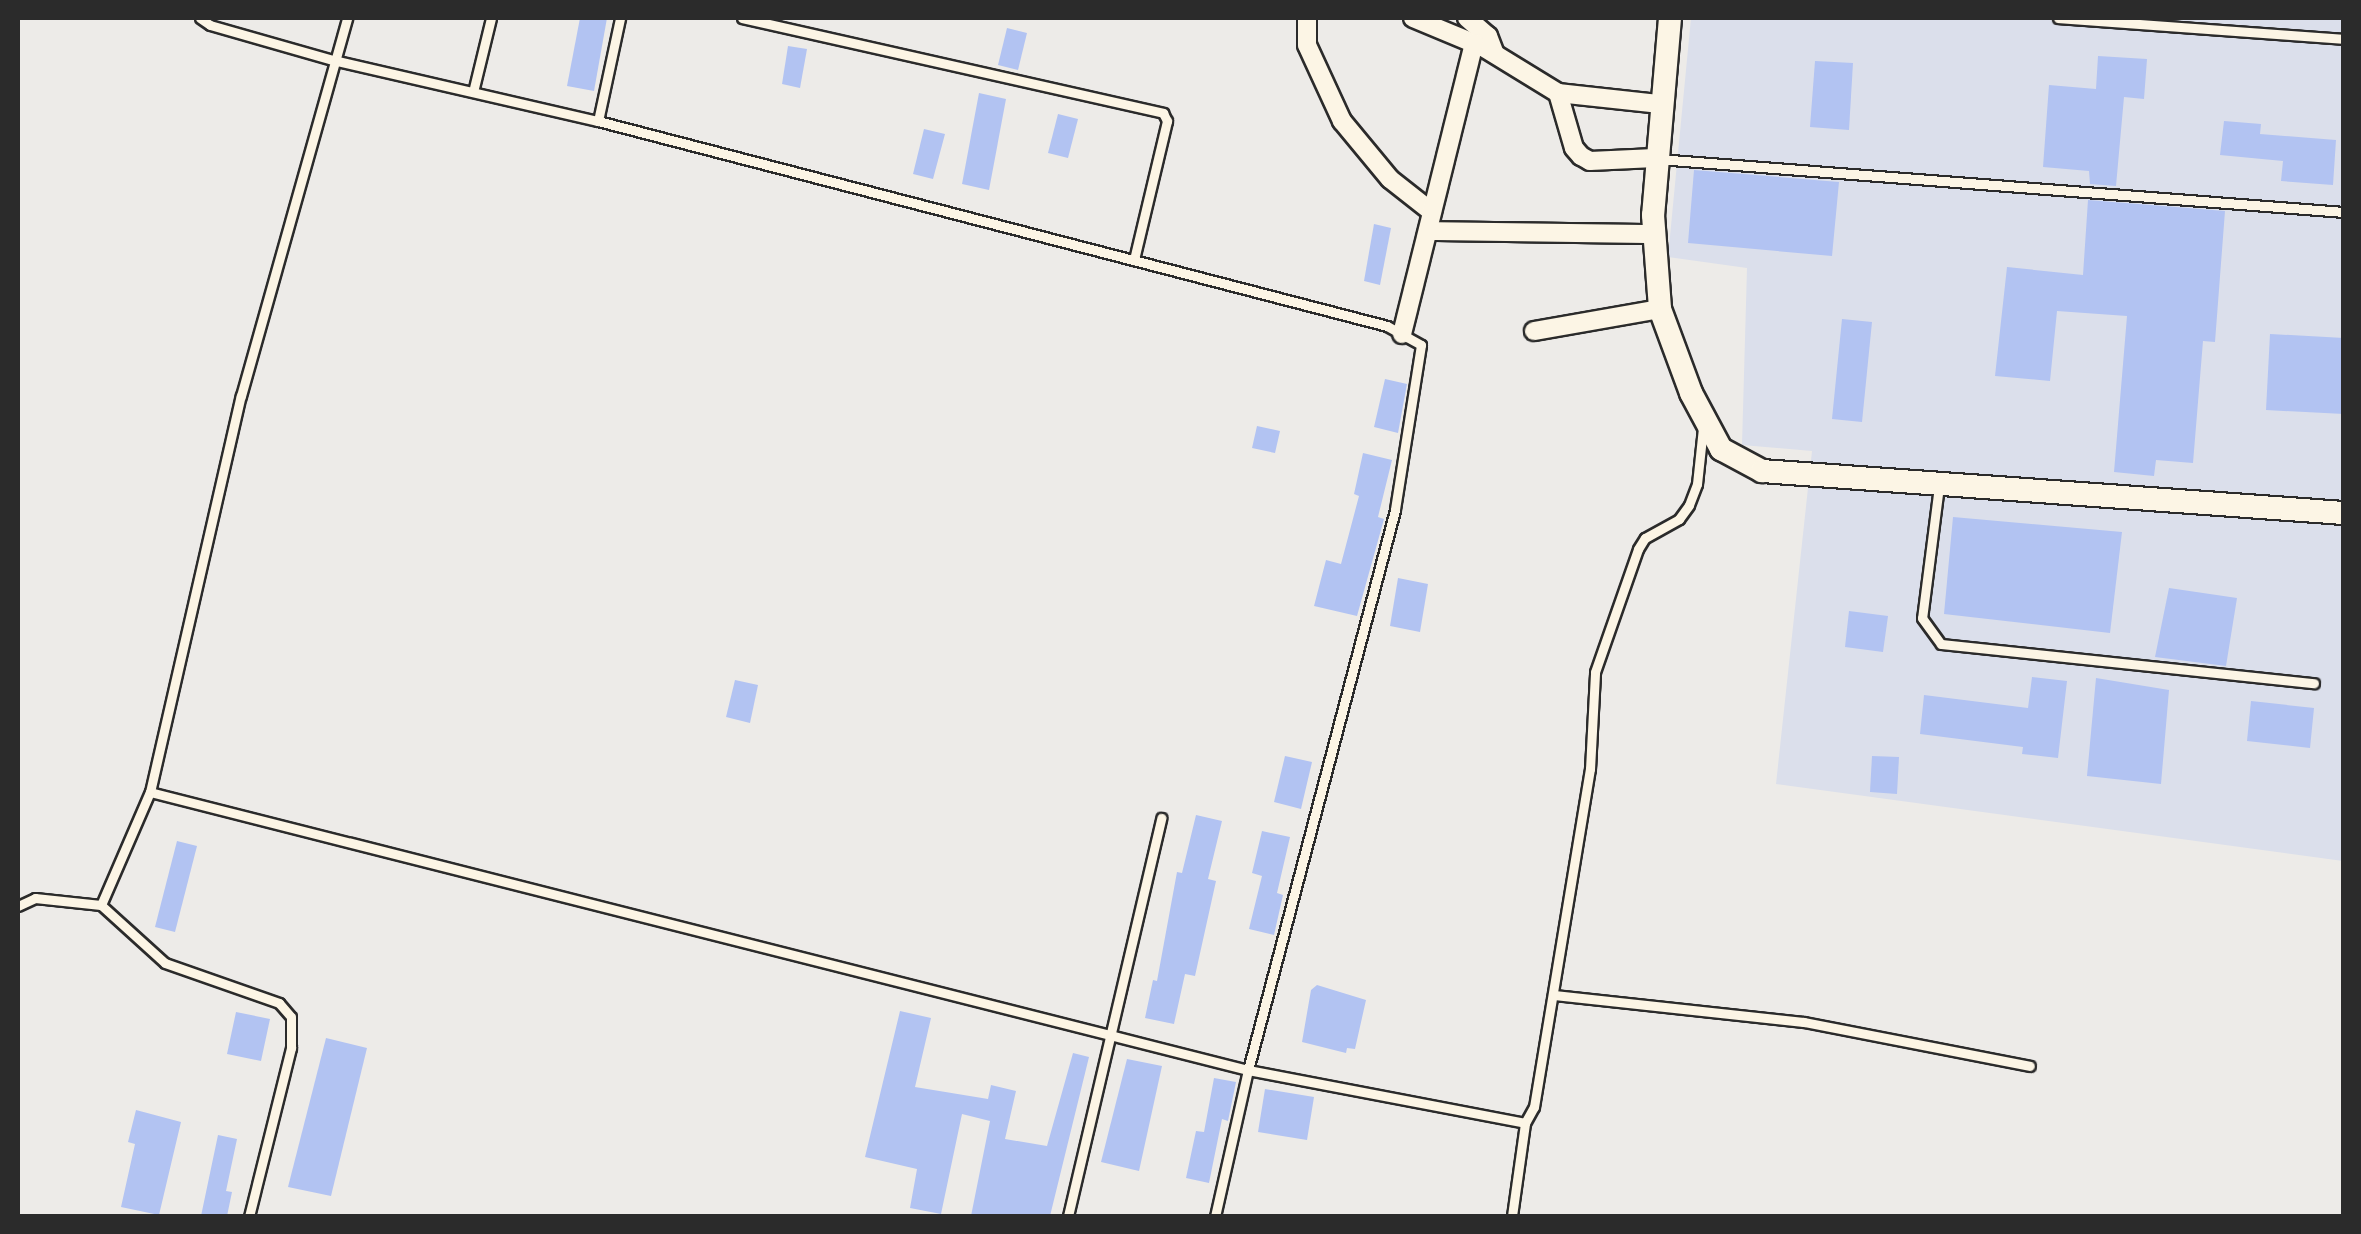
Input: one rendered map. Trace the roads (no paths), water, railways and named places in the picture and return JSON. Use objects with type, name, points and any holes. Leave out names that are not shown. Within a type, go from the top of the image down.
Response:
[{"type":"street","points":[[1308,18],[1307,45],[1342,122],[1390,179],[1432,212]]},
{"type":"street","points":[[1414,18],[1474,43],[1558,92],[1660,104]]},
{"type":"street","points":[[1467,18],[1488,36],[1495,54]]},
{"type":"street","points":[[1670,18],[1656,158],[1654,234],[1660,309],[1675,358],[1721,450],[1762,471],[2344,513]]},
{"type":"street","points":[[1402,334],[1474,43]]},
{"type":"street","points":[[1558,92],[1574,148],[1581,156],[1590,161],[1656,158]]},
{"type":"street","points":[[1428,231],[1654,234]]},
{"type":"street","points":[[1534,332],[1660,309]]},
{"type":"lane","points":[[200,18],[210,25],[333,60],[598,121],[1134,260],[1402,334],[1421,345],[1423,356],[1395,510],[1248,1070],[1214,1216]]},
{"type":"lane","points":[[101,905],[150,792],[241,396],[347,18]]},
{"type":"lane","points":[[473,92],[492,18]]},
{"type":"lane","points":[[598,121],[620,18]]},
{"type":"lane","points":[[742,18],[1163,113],[1167,121],[1134,260]]},
{"type":"lane","points":[[2058,18],[2344,39]]},
{"type":"lane","points":[[1656,158],[2344,212]]},
{"type":"lane","points":[[1512,1216],[1525,1123],[1534,1107],[1554,994],[1558,938],[1590,770],[1595,672],[1638,549],[1645,538],[1679,519],[1689,505],[1697,484],[1704,419]]},
{"type":"lane","points":[[1940,484],[1922,618],[1941,644],[2314,683]]},
{"type":"lane","points":[[150,792],[1248,1070],[1525,1123]]},
{"type":"lane","points":[[1068,1216],[1160,818]]},
{"type":"lane","points":[[18,906],[35,898],[101,905],[165,964],[279,1002],[292,1017],[291,1048],[249,1216]]},
{"type":"lane","points":[[1554,994],[1804,1022],[2030,1066]]}]
